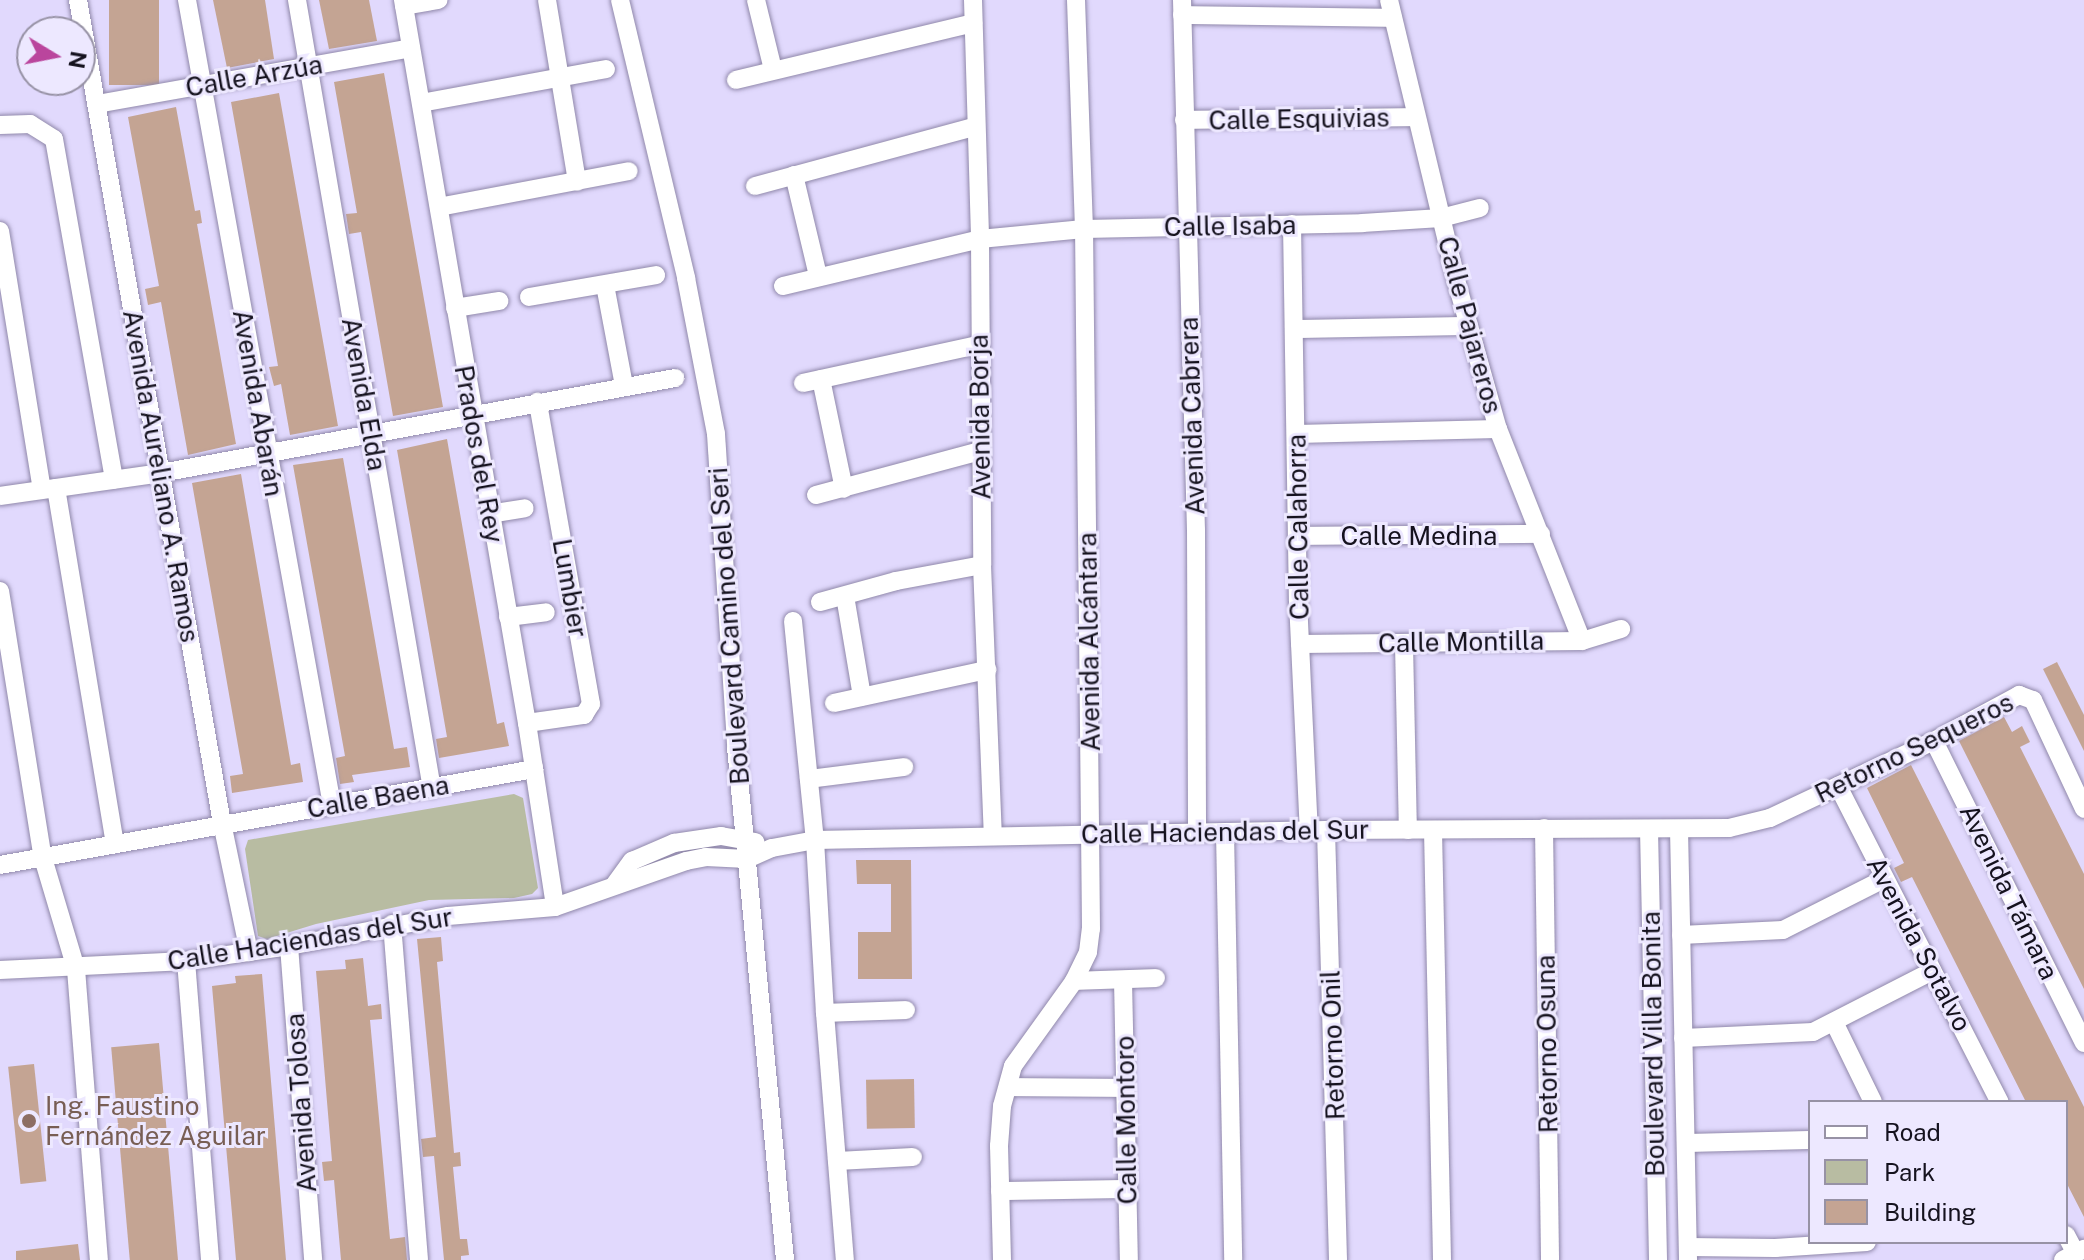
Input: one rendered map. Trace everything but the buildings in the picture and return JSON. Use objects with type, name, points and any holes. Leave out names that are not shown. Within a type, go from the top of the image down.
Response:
[{"type":"street","name":"Avenida Aureliano A. Ramos","points":[[78,0],[222,823],[249,952]]},
{"type":"street","name":"Avenida Abarán","points":[[187,0],[332,805]]},
{"type":"street","name":"Avenida Elda","points":[[297,0],[432,789]]},
{"type":"street","points":[[403,3],[438,0]]},
{"type":"street","points":[[547,0],[577,182]]},
{"type":"street","name":"Boulevard Camino del Seri","points":[[620,0],[686,278],[712,407],[745,838],[785,1260]]},
{"type":"street","points":[[756,0],[773,70]]},
{"type":"street","name":"Avenida Borja","points":[[973,0],[974,127],[980,239],[978,345],[982,565],[993,835]]},
{"type":"street","name":"Avenida Alcántara","points":[[1002,1260],[1000,1133],[1008,1087],[1021,1051],[1074,981],[1088,952],[1091,929],[1084,229],[1076,0]]},
{"type":"street","name":"Prados del Rey","points":[[403,3],[527,723],[555,907]]},
{"type":"street","points":[[1182,8],[1391,9]]},
{"type":"street","name":"Avenida Cabrera","points":[[1182,8],[1196,530],[1197,832]]},
{"type":"street","name":"Calle Pajareros","points":[[1391,9],[1414,117],[1498,429],[1582,641]]},
{"type":"street","points":[[736,80],[973,23]]},
{"type":"street","name":"Calle Arzúa","points":[[97,104],[411,48]]},
{"type":"street","points":[[421,103],[606,69]]},
{"type":"street","name":"Calle Esquivias","points":[[1184,120],[1414,117]]},
{"type":"street","points":[[0,125],[30,124],[54,139],[114,480]]},
{"type":"street","points":[[755,186],[974,127]]},
{"type":"street","points":[[439,207],[629,171]]},
{"type":"street","points":[[794,175],[818,276]]},
{"type":"street","name":"Calle Isaba","points":[[783,286],[980,239],[1084,229],[1441,218],[1480,208]]},
{"type":"street","name":"Calle Calahorra","points":[[1292,224],[1300,644],[1317,830]]},
{"type":"street","points":[[0,231],[115,844]]},
{"type":"street","points":[[529,297],[656,275]]},
{"type":"street","points":[[605,285],[624,386]]},
{"type":"street","points":[[455,308],[499,301]]},
{"type":"street","points":[[1294,329],[1468,326]]},
{"type":"street","points":[[844,489],[812,381],[978,345]]},
{"type":"street","points":[[0,496],[161,473],[675,378]]},
{"type":"street","name":"Lumbier","points":[[527,723],[584,715],[591,704],[538,402]]},
{"type":"street","points":[[1296,434],[1498,429]]},
{"type":"street","points":[[816,495],[980,451]]},
{"type":"street","points":[[489,514],[525,508]]},
{"type":"street","name":"Calle Medina","points":[[1298,536],[1541,534]]},
{"type":"street","points":[[820,602],[896,581],[982,565]]},
{"type":"street","points":[[0,591],[43,858],[76,969],[99,1260]]},
{"type":"street","points":[[845,596],[862,697]]},
{"type":"street","points":[[508,617],[546,612]]},
{"type":"street","points":[[793,621],[815,840],[845,1260]]},
{"type":"street","name":"Calle Montilla","points":[[1300,644],[1582,641],[1621,629]]},
{"type":"street","points":[[1404,644],[1408,830]]},
{"type":"street","points":[[834,703],[987,670]]},
{"type":"street","name":"Retorno Sequeros","points":[[1679,829],[1751,825],[1934,741],[2019,695],[2033,700],[2084,809]]},
{"type":"street","name":"Avenida Támara","points":[[1934,741],[2084,1043]]},
{"type":"street","points":[[809,779],[904,767]]},
{"type":"street","name":"Calle Baena","points":[[0,865],[534,769]]},
{"type":"street","name":"Avenida Sotalvo","points":[[1838,786],[1999,1100]]},
{"type":"street","name":"Retorno Osuna","points":[[1544,828],[1550,1260]]},
{"type":"street","name":"Boulevard Villa Bonita","points":[[1649,829],[1658,1260]]},
{"type":"street","name":"Calle Haciendas del Sur","points":[[0,970],[76,969],[186,961],[289,946],[392,924],[555,907],[686,861],[706,857],[747,859],[772,848],[815,840],[1317,830],[1679,829]]},
{"type":"street","name":"Boulevard Villa Bonita","points":[[1679,829],[1688,1254]]},
{"type":"street","name":"Retorno Onil","points":[[1317,830],[1338,1260]]},
{"type":"street","points":[[1433,830],[1442,1260]]},
{"type":"street","points":[[1225,832],[1233,1260]]},
{"type":"street","name":"Calle Haciendas del Sur","points":[[615,884],[632,861],[674,843],[721,836],[745,838],[772,848]]},
{"type":"street","points":[[1681,935],[1783,930],[1884,879]]},
{"type":"street","points":[[392,924],[419,1260]]},
{"type":"street","name":"Avenida Tolosa","points":[[289,946],[313,1260]]},
{"type":"street","points":[[186,961],[210,1260]]},
{"type":"street","points":[[1683,1038],[1804,1035],[1932,971]]},
{"type":"street","points":[[1074,981],[1156,978]]},
{"type":"street","name":"Calle Montoro","points":[[1123,980],[1129,1260]]},
{"type":"street","points":[[825,1013],[906,1010]]},
{"type":"street","points":[[1834,1022],[1872,1100]]},
{"type":"street","points":[[1008,1087],[1125,1088]]},
{"type":"street","points":[[1686,1143],[1808,1140]]},
{"type":"street","points":[[837,1161],[913,1157]]},
{"type":"street","points":[[1000,1191],[1128,1189]]},
{"type":"street","points":[[1688,1254],[1836,1244]]},
{"type":"green space","points":[[514,794],[523,798],[538,888],[532,894],[514,898],[429,900],[316,924],[267,939],[258,936],[245,849],[248,840]]},
{"type":"place","name":"Ing. Faustino Fernández Aguilar","points":[[29,1121]]}]
